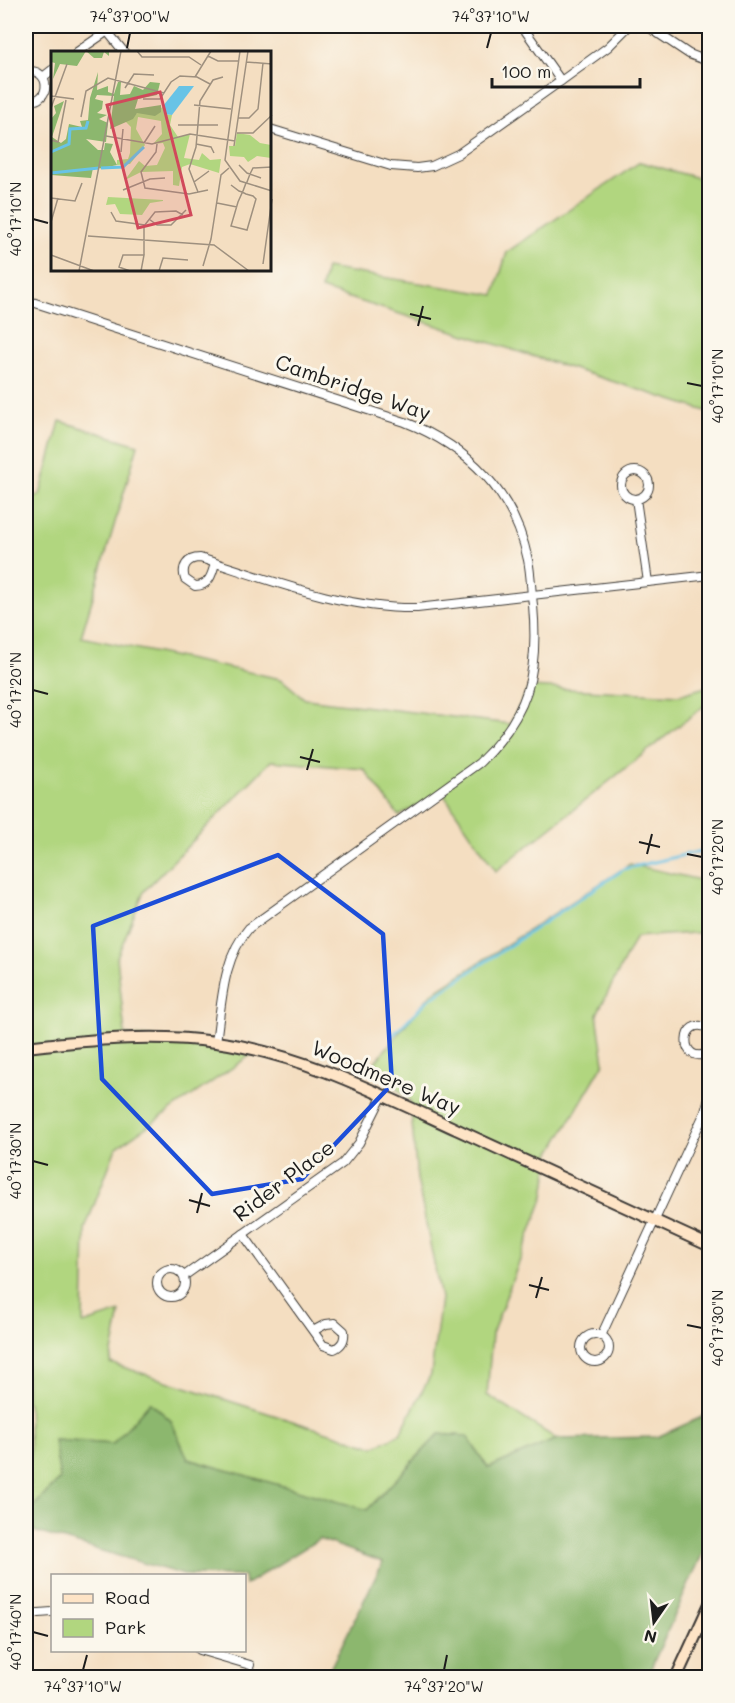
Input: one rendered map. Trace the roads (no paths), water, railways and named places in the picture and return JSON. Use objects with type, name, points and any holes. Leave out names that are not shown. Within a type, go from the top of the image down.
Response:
[{"type":"street","points":[[78,51],[116,26]]},
{"type":"street","points":[[522,26],[561,81]]},
{"type":"street","points":[[272,130],[392,166],[417,168],[446,161],[561,81],[608,46],[629,26]]},
{"type":"street","points":[[647,26],[689,54],[710,62]]},
{"type":"street","points":[[107,31],[123,51]]},
{"type":"street","points":[[43,77],[51,71]]},
{"type":"street","points":[[26,72],[37,72],[43,77],[46,88],[41,97],[26,100]]},
{"type":"street","name":"Cambridge Way","points":[[26,300],[405,422],[443,440],[479,468],[505,501],[522,539],[528,561],[536,639],[534,663],[524,700],[507,732],[479,763],[249,928],[240,938],[228,963],[216,1042]]},
{"type":"street","points":[[636,499],[648,582]]},
{"type":"street","points":[[215,563],[210,579],[203,585],[195,586],[185,579],[183,570],[190,560],[200,558],[344,601],[368,606],[417,608],[710,575]]},
{"type":"street","points":[[709,1054],[704,1056],[694,1054],[686,1047],[685,1041],[691,1029],[700,1026],[710,1029]]},
{"type":"street","name":"Woodmere Way","points":[[26,1047],[142,1037],[216,1042],[303,1063],[382,1095],[710,1246]]},
{"type":"street","points":[[601,1336],[705,1112],[710,1094]]},
{"type":"street","name":"Rider Place","points":[[184,1276],[343,1162],[359,1143],[382,1095]]},
{"type":"street","points":[[243,1234],[313,1331]]},
{"type":"street","points":[[676,1677],[710,1604]]},
{"type":"street","points":[[26,1614],[51,1612]]},
{"type":"street","points":[[206,1652],[250,1665]]},
{"type":"waterway","points":[[392,1036],[428,1000],[624,869],[710,849]]}]
